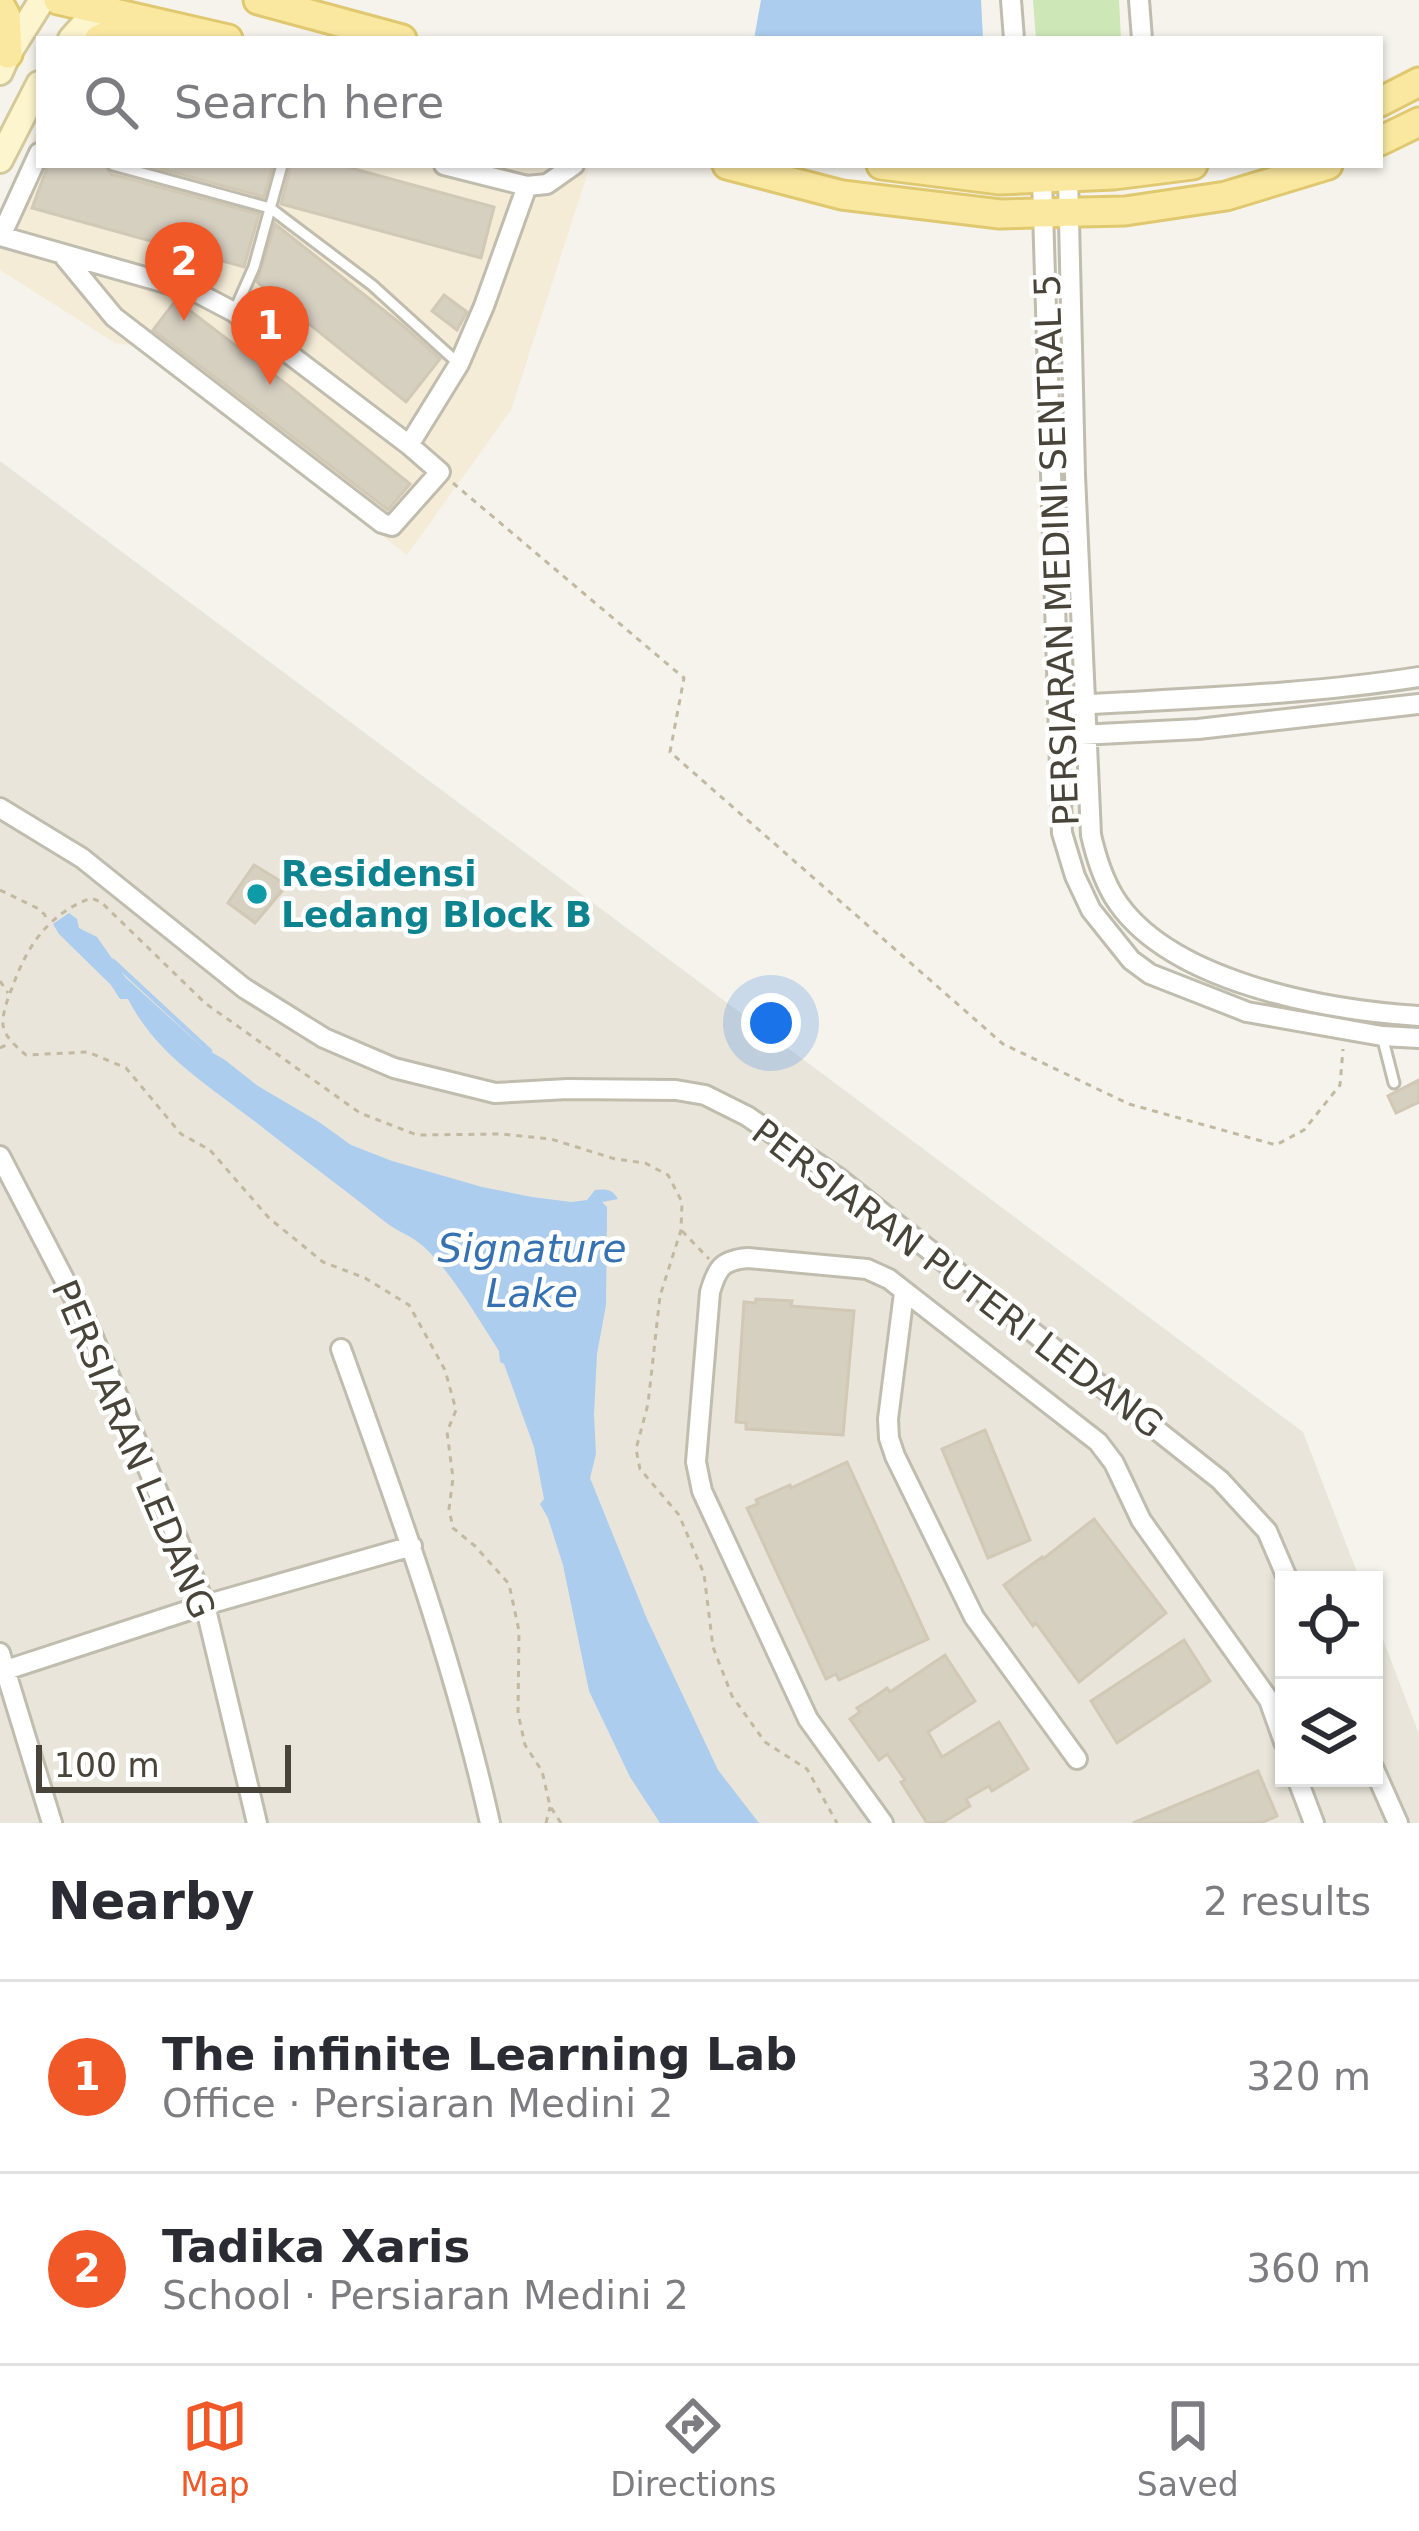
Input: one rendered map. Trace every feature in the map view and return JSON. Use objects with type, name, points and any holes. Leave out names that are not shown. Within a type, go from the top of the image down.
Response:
[{"type":"main road","points":[[58,0],[99,5],[214,36]]},
{"type":"main road","points":[[257,0],[391,36]]},
{"type":"main road","points":[[0,5],[6,16],[4,63]]},
{"type":"main road","points":[[106,36],[125,28],[174,27]]},
{"type":"main road","points":[[1383,100],[1419,82]]},
{"type":"main road","points":[[1383,140],[1419,122]]},
{"type":"main road","points":[[738,168],[842,195],[1000,214],[1125,211],[1226,196],[1318,168]]},
{"type":"main road","points":[[902,168],[988,180],[1146,168]]},
{"type":"street","points":[[4,63],[42,0]]},
{"type":"street","points":[[1011,0],[1014,36]]},
{"type":"street","points":[[1139,0],[1142,36]]},
{"type":"street","points":[[73,36],[99,5]]},
{"type":"street","points":[[0,160],[36,90]]},
{"type":"street","points":[[36,159],[0,236],[194,291],[234,312],[440,472],[392,526],[382,523],[114,317],[62,254]]},
{"type":"street","points":[[456,168],[527,186],[547,184],[570,168]]},
{"type":"street","points":[[1038,175],[1057,213]]},
{"type":"street","points":[[409,445],[459,364],[527,186]]},
{"type":"street","name":"PERSIARAN MEDINI SENTRAL 5","points":[[1057,213],[1076,475],[1091,835],[1100,870],[1115,899],[1142,931],[1170,952],[1255,989],[1419,1016]]},
{"type":"street","name":"PERSIARAN MEDINI SENTRAL 5","points":[[1057,213],[1058,706],[1062,832],[1075,876],[1091,910],[1131,961],[1150,974],[1247,1012],[1419,1038]]},
{"type":"street","points":[[1058,706],[1194,700],[1419,677]]},
{"type":"street","points":[[1060,736],[1198,729],[1419,704]]},
{"type":"street","name":"PERSIARAN PUTERI LEDANG","points":[[0,808],[82,858],[244,988],[324,1038],[394,1069],[495,1093],[676,1090],[705,1095],[746,1116],[837,1177],[1220,1480],[1267,1531],[1284,1571]]},
{"type":"street","name":"PERSIARAN LEDANG","points":[[0,1156],[88,1324],[205,1605],[257,1823]]},
{"type":"street","points":[[883,1823],[808,1719],[702,1490],[696,1462],[710,1292],[719,1270],[732,1259],[867,1269],[889,1279],[1098,1442],[1114,1463],[1142,1520],[1275,1695]]},
{"type":"street","points":[[904,1293],[889,1418],[895,1456],[974,1617],[1077,1759]]},
{"type":"street","points":[[341,1349],[412,1546],[490,1823]]},
{"type":"street","points":[[52,1823],[2,1665],[412,1546]]},
{"type":"street","points":[[1300,1787],[1314,1823]]},
{"type":"street","points":[[1382,1787],[1398,1823]]},
{"type":"lane","points":[[123,168],[270,208],[372,285],[459,364]]},
{"type":"lane","points":[[234,312],[254,267],[281,168]]},
{"type":"lane","points":[[1382,1036],[1394,1083]]},
{"type":"path","points":[[440,472],[684,678],[670,752],[1004,1044],[1129,1104],[1276,1144],[1304,1130],[1340,1085],[1344,1029]]},
{"type":"path","points":[[0,890],[39,909],[46,925]]},
{"type":"path","points":[[561,1823],[550,1806],[542,1771],[525,1745],[518,1713],[519,1631],[509,1584],[453,1528],[447,1432],[456,1410],[446,1370],[409,1305],[364,1278],[323,1262],[269,1219],[210,1150],[181,1134],[126,1068],[88,1052],[26,1055],[3,1025],[24,956],[46,925],[81,902],[91,898],[101,902],[205,1003],[360,1113],[417,1135],[551,1139],[645,1163],[668,1174],[682,1202],[681,1230],[660,1296],[647,1404],[636,1448],[640,1469],[679,1515],[704,1574],[713,1647],[732,1696],[765,1742],[807,1768],[837,1823]]},
{"type":"path","points":[[0,981],[9,995]]},
{"type":"path","points":[[0,1048],[12,1042]]},
{"type":"path","points":[[681,1230],[719,1270]]},
{"type":"path","points":[[546,1823],[550,1806]]},
{"type":"shaded area","points":[[36,133],[36,168],[589,168],[511,410],[407,555],[136,346],[115,343],[0,270],[0,212]]},
{"type":"shaded area","points":[[0,461],[1303,1432],[1357,1571],[1275,1571],[1275,1787],[1383,1787],[1383,1640],[1419,1734],[1419,1823],[0,1823]]},
{"type":"green space","points":[[1033,0],[1119,0],[1121,36],[1036,36]]},
{"type":"water","points":[[761,0],[981,0],[983,36],[755,36]]},
{"type":"water","name":"Signature Lake","points":[[69,913],[79,928],[97,937],[125,977],[201,1046],[351,1145],[482,1187],[532,1197],[571,1202],[587,1200],[595,1190],[616,1196],[618,1199],[602,1202],[607,1207],[606,1305],[597,1354],[596,1454],[590,1478],[647,1619],[718,1770],[759,1823],[660,1823],[630,1777],[589,1691],[563,1565],[540,1504],[544,1499],[534,1447],[499,1351],[455,1283],[419,1242],[384,1221],[167,1052],[128,999],[120,999],[59,934],[53,924]]},
{"type":"building","points":[[47,168],[106,168],[111,174],[259,214],[244,267],[32,208]]},
{"type":"building","points":[[158,168],[272,168],[264,197]]},
{"type":"building","points":[[290,168],[351,168],[494,207],[481,258],[281,204]]},
{"type":"building","points":[[275,224],[440,359],[406,402],[257,282]]},
{"type":"building","points":[[444,295],[467,312],[457,330],[432,311]]},
{"type":"building","points":[[176,300],[410,484],[388,510],[153,330]]},
{"type":"building","name":"Residensi Ledang Block B","points":[[254,865],[287,885],[255,923],[228,903]]},
{"type":"building","points":[[1419,1080],[1419,1102],[1396,1113],[1388,1096]]},
{"type":"building","points":[[756,1299],[854,1311],[843,1435],[746,1429],[746,1423],[736,1422],[744,1302],[755,1303]]},
{"type":"building","points":[[985,1430],[1030,1540],[988,1558],[942,1449]]},
{"type":"building","points":[[847,1462],[928,1639],[839,1680],[836,1674],[826,1679],[747,1508]]},
{"type":"building","points":[[1094,1519],[1166,1613],[1079,1682],[1004,1585]]},
{"type":"building","points":[[1184,1640],[1210,1681],[1117,1743],[1091,1701]]},
{"type":"building","points":[[945,1655],[975,1701],[928,1732],[942,1757],[999,1722],[1028,1769],[992,1791],[989,1786],[966,1799],[970,1806],[942,1823],[927,1823],[887,1754],[879,1760],[850,1719],[860,1712],[857,1708]]},
{"type":"building","points":[[1258,1771],[1277,1816],[1261,1823],[1133,1823]]},
{"type":"waterway","points":[[113,961],[210,1051]]},
{"type":"place","name":"Tadika Xaris","points":[[184,321]]},
{"type":"place","name":"The infinite Learning Lab","points":[[270,385]]},
{"type":"place","name":"Residensi Ledang Block B","points":[[257,894]]}]
